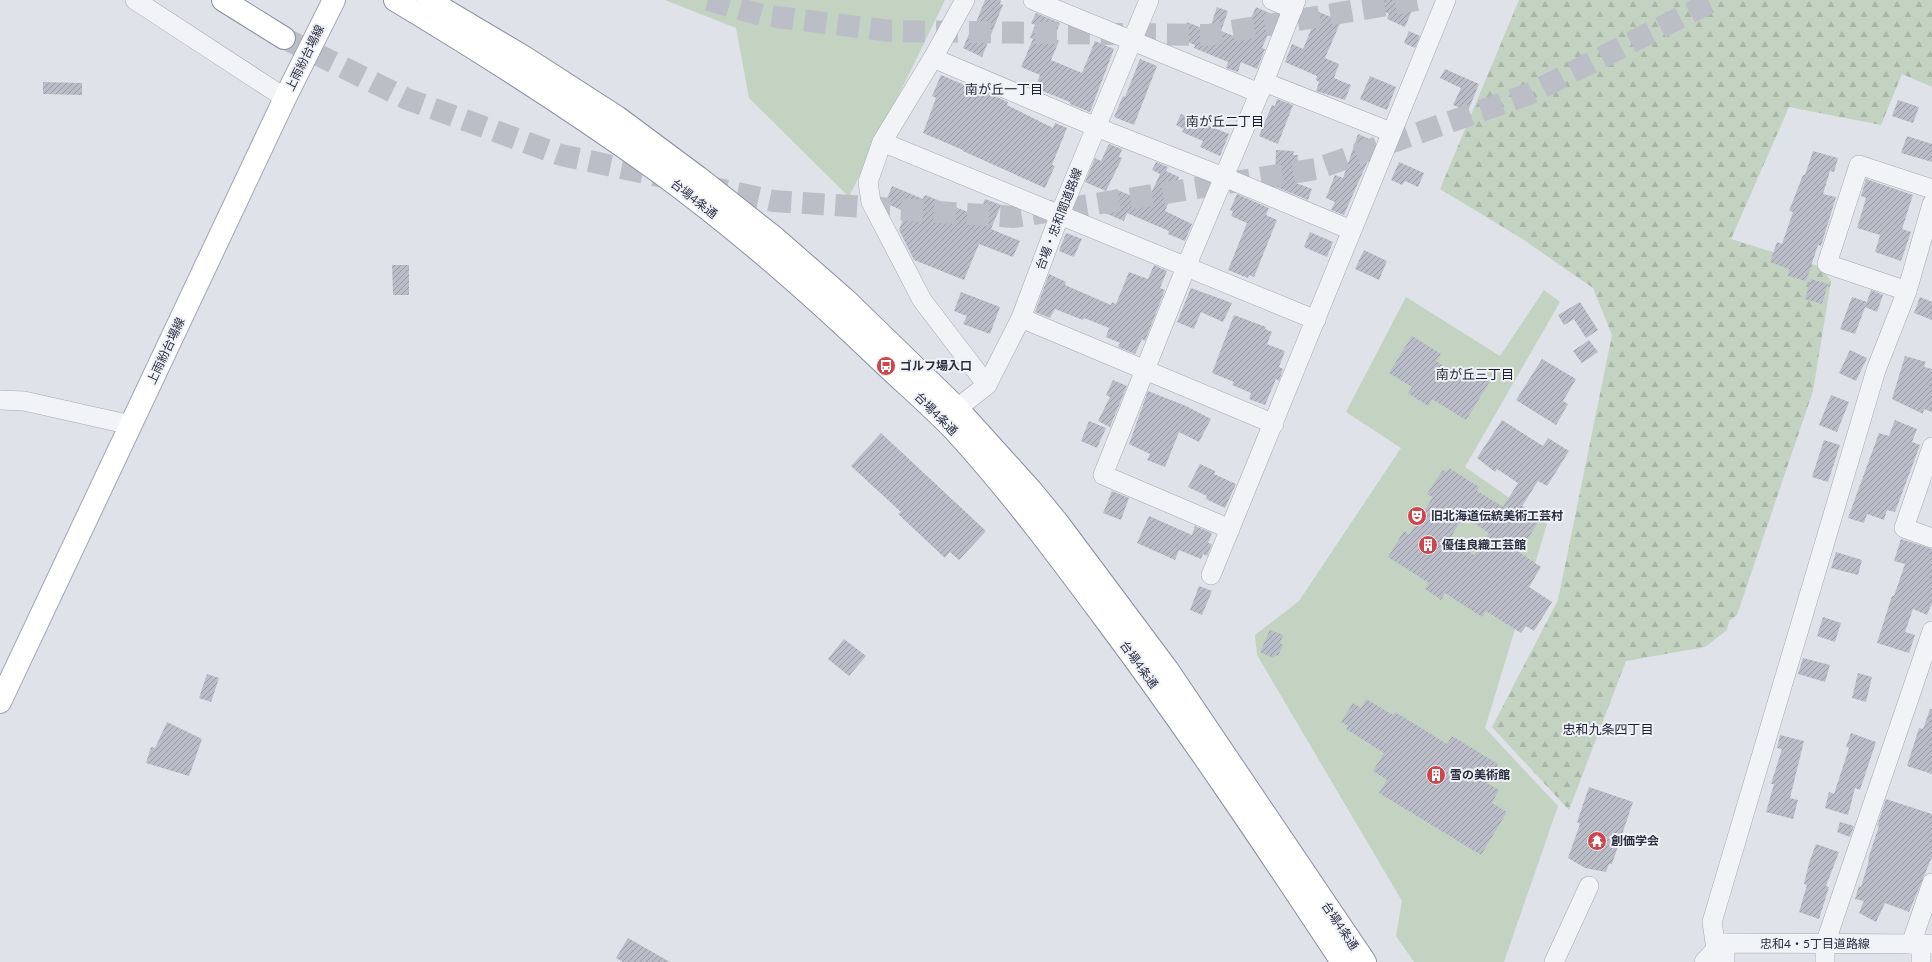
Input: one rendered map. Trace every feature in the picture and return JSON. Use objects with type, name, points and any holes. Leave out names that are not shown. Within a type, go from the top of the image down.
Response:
[{"type":"main road","points":[[223,0],[284,38]]},
{"type":"main road","name":"上雨紛台場線","points":[[0,702],[285,98],[334,0]]},
{"type":"main road","name":"台場4条通","points":[[395,0],[521,79],[608,136],[663,175],[775,264],[950,413],[1031,490],[1058,523],[1167,669],[1365,962]]},
{"type":"main road","name":"台場4条通","points":[[428,0],[524,57],[617,117],[699,178],[775,238],[846,300],[950,413],[1045,537],[1138,662],[1212,768],[1342,962]]},
{"type":"street","points":[[135,0],[285,98]]},
{"type":"street","points":[[965,0],[933,58],[882,142],[868,182],[871,202],[922,300],[987,385]]},
{"type":"street","points":[[1033,0],[1132,41],[1392,132]]},
{"type":"street","name":"台場・忠和間道路線","points":[[950,413],[987,385],[1021,318],[1060,214],[1149,0]]},
{"type":"street","points":[[1230,528],[1103,475],[1186,267],[1262,87],[1295,4],[1272,0]]},
{"type":"street","points":[[1211,575],[1446,0]]},
{"type":"street","points":[[933,58],[1096,127],[1224,177],[1352,230]]},
{"type":"street","points":[[882,142],[1316,320]]},
{"type":"street","points":[[1908,291],[1827,264],[1860,165],[1932,189]]},
{"type":"street","points":[[1718,954],[1712,922],[1768,729],[1876,370],[1908,291],[1932,204]]},
{"type":"street","points":[[1021,318],[1274,424]]},
{"type":"street","points":[[0,400],[24,401],[131,425]]},
{"type":"street","points":[[1932,447],[1904,528],[1932,538]]},
{"type":"street","points":[[1825,953],[1932,631]]},
{"type":"street","points":[[1921,949],[1932,883]]},
{"type":"street","points":[[1554,962],[1588,886]]},
{"type":"street","name":"忠和4・5丁目道路線","points":[[1718,954],[1825,953],[1921,949]]},
{"type":"green space","points":[[665,0],[945,0],[849,197],[749,98],[736,28]]},
{"type":"green space","points":[[1519,0],[1932,0],[1932,87],[1902,74],[1881,125],[1789,107],[1731,239],[1821,267],[1831,281],[1813,391],[1737,615],[1729,621],[1727,630],[1705,647],[1626,661],[1569,810],[1492,727],[1558,600],[1612,335],[1593,288],[1521,238],[1440,189]]},
{"type":"green space","points":[[1544,290],[1560,302],[1465,467],[1547,524],[1485,728],[1558,806],[1504,962],[1414,962],[1396,936],[1402,901],[1257,655],[1255,635],[1299,601],[1401,448],[1346,412],[1406,297],[1500,356]]},
{"type":"building","points":[[985,0],[1001,0],[1000,4],[1003,5],[982,57],[963,48],[969,34],[971,35]]},
{"type":"building","points":[[1381,0],[1412,0],[1409,7],[1413,8],[1405,27],[1387,19],[1389,14],[1378,8]]},
{"type":"building","points":[[1217,7],[1228,11],[1221,31],[1242,39],[1256,7],[1276,16],[1262,48],[1265,49],[1257,69],[1241,62],[1238,72],[1226,68],[1228,62],[1194,48],[1195,45],[1179,39],[1187,22],[1209,31]]},
{"type":"building","points":[[1314,10],[1341,21],[1325,58],[1339,64],[1334,78],[1351,85],[1345,100],[1316,91],[1319,82],[1316,80],[1317,76],[1285,62],[1292,44],[1303,49],[1312,27],[1308,26]]},
{"type":"building","points":[[1036,13],[1060,23],[1054,38],[1059,41],[1051,60],[1082,73],[1095,41],[1114,49],[1090,112],[1035,88],[1040,75],[1021,67],[1033,39],[1030,38],[1035,25],[1031,23]]},
{"type":"building","points":[[1409,31],[1420,36],[1415,48],[1404,43]]},
{"type":"building","points":[[1140,59],[1157,66],[1134,125],[1114,117],[1123,96],[1125,97]]},
{"type":"building","points":[[1445,69],[1479,84],[1468,111],[1453,105],[1461,88],[1440,78]]},
{"type":"building","points":[[941,75],[976,90],[977,88],[1008,102],[1007,105],[1053,128],[1055,123],[1067,128],[1052,165],[1055,166],[1045,188],[923,133],[936,98],[932,96]]},
{"type":"building","points":[[1370,76],[1396,87],[1387,110],[1360,99]]},
{"type":"building","points":[[43,82],[82,83],[82,95],[43,94]]},
{"type":"building","points":[[1277,99],[1293,105],[1278,144],[1259,136],[1272,105],[1275,106]]},
{"type":"building","points":[[1898,100],[1919,107],[1913,123],[1892,116]]},
{"type":"building","points":[[1181,114],[1229,134],[1220,156],[1200,147],[1203,141],[1182,132],[1184,129],[1176,125]]},
{"type":"building","points":[[1358,134],[1374,141],[1365,162],[1367,163],[1344,215],[1331,210],[1335,202],[1326,198],[1335,175],[1343,178]]},
{"type":"building","points":[[1907,136],[1932,144],[1932,162],[1901,153]]},
{"type":"building","points":[[1109,144],[1122,149],[1119,157],[1122,158],[1106,191],[1085,182],[1095,158],[1101,161]]},
{"type":"building","points":[[1276,150],[1294,151],[1293,155],[1298,155],[1296,183],[1312,189],[1308,200],[1264,182],[1268,173],[1275,177]]},
{"type":"building","points":[[1813,151],[1838,158],[1834,172],[1830,171],[1823,194],[1836,197],[1821,246],[1818,245],[1806,281],[1788,276],[1789,269],[1770,262],[1777,242],[1782,244],[1793,212],[1789,211],[1803,175],[1805,175]]},
{"type":"building","points":[[1156,162],[1168,167],[1166,171],[1179,177],[1165,211],[1192,224],[1185,241],[1168,234],[1169,231],[1127,213],[1124,221],[1105,213],[1115,189],[1147,202],[1160,174],[1152,170]]},
{"type":"building","points":[[1399,162],[1424,173],[1418,187],[1405,181],[1402,185],[1391,180]]},
{"type":"building","points":[[1866,179],[1913,195],[1902,229],[1911,232],[1901,261],[1875,252],[1880,235],[1857,228],[1866,198],[1861,196]]},
{"type":"building","points":[[892,186],[923,199],[925,195],[978,216],[985,199],[1001,205],[991,229],[1020,241],[1013,257],[979,244],[964,280],[914,260],[899,230],[906,212],[885,203]]},
{"type":"building","points":[[1237,194],[1269,208],[1266,215],[1277,220],[1254,277],[1249,275],[1248,278],[1228,270],[1247,223],[1231,216],[1233,212],[1230,210]]},
{"type":"building","points":[[1310,232],[1333,242],[1327,257],[1304,247]]},
{"type":"building","points":[[1066,233],[1082,239],[1074,257],[1059,251]]},
{"type":"building","points":[[1364,250],[1387,261],[1379,280],[1355,269]]},
{"type":"building","points":[[392,265],[409,265],[409,295],[393,295]]},
{"type":"building","points":[[1154,265],[1167,271],[1160,288],[1165,290],[1145,341],[1142,339],[1135,354],[1118,347],[1120,343],[1106,337],[1109,328],[1055,309],[1050,318],[1035,312],[1049,274],[1066,282],[1065,285],[1111,305],[1112,302],[1116,304],[1129,272],[1148,279]]},
{"type":"building","points":[[1811,279],[1828,284],[1822,304],[1805,299]]},
{"type":"building","points":[[1191,288],[1232,303],[1223,322],[1201,312],[1194,329],[1177,322]]},
{"type":"building","points":[[1871,290],[1883,295],[1877,312],[1865,307]]},
{"type":"building","points":[[961,292],[1000,307],[990,334],[963,324],[967,316],[954,311]]},
{"type":"building","points":[[1852,297],[1867,302],[1855,334],[1840,329]]},
{"type":"building","points":[[1920,297],[1932,302],[1932,320],[1914,313]]},
{"type":"building","points":[[1580,302],[1598,330],[1586,338],[1574,319],[1564,325],[1558,315]]},
{"type":"building","points":[[1234,315],[1266,327],[1265,329],[1272,332],[1267,344],[1285,351],[1279,367],[1283,369],[1279,381],[1276,379],[1265,405],[1249,399],[1251,393],[1232,385],[1234,382],[1212,373]]},
{"type":"building","points":[[1412,336],[1441,354],[1436,361],[1467,381],[1474,371],[1490,381],[1466,420],[1432,399],[1428,406],[1408,393],[1412,387],[1389,373]]},
{"type":"building","points":[[1589,340],[1598,352],[1582,363],[1573,351]]},
{"type":"building","points":[[1850,350],[1867,358],[1856,381],[1839,373]]},
{"type":"building","points":[[1905,356],[1926,362],[1924,367],[1932,369],[1932,412],[1924,409],[1923,414],[1892,399]]},
{"type":"building","points":[[1542,359],[1576,379],[1563,401],[1568,404],[1556,425],[1516,400]]},
{"type":"building","points":[[1113,380],[1127,386],[1110,427],[1098,421],[1110,397],[1106,395]]},
{"type":"building","points":[[1148,391],[1186,406],[1211,419],[1199,442],[1179,432],[1165,467],[1147,460],[1150,454],[1129,444]]},
{"type":"building","points":[[1831,395],[1849,402],[1837,432],[1819,425]]},
{"type":"building","name":"優佳良織工芸館","points":[[1502,420],[1543,446],[1548,438],[1569,451],[1547,486],[1538,481],[1522,506],[1541,518],[1519,552],[1541,567],[1529,587],[1552,602],[1534,631],[1526,626],[1521,633],[1486,611],[1482,617],[1445,593],[1441,600],[1425,589],[1429,583],[1388,557],[1404,531],[1409,535],[1433,497],[1427,494],[1443,470],[1446,472],[1449,468],[1479,487],[1477,491],[1503,507],[1518,483],[1497,469],[1495,472],[1477,458]],"holes":[[[1464,516],[1489,533],[1474,555],[1450,538]]]},
{"type":"building","points":[[1895,420],[1917,429],[1912,442],[1920,445],[1895,512],[1887,510],[1884,520],[1867,514],[1864,523],[1848,518],[1879,433],[1889,436]]},
{"type":"building","points":[[1089,421],[1106,428],[1097,448],[1081,441]]},
{"type":"building","points":[[881,433],[986,531],[959,560],[950,552],[945,558],[898,514],[901,512],[851,466]]},
{"type":"building","points":[[1824,440],[1840,445],[1828,482],[1812,477]]},
{"type":"building","points":[[1200,464],[1215,471],[1214,474],[1236,484],[1225,508],[1206,499],[1207,496],[1188,487]]},
{"type":"building","points":[[1112,491],[1129,498],[1121,520],[1103,513]]},
{"type":"building","points":[[1149,516],[1192,535],[1195,526],[1212,533],[1208,543],[1212,544],[1207,556],[1203,554],[1201,559],[1179,550],[1175,560],[1137,543]]},
{"type":"building","points":[[1901,539],[1932,549],[1932,603],[1927,615],[1913,609],[1905,632],[1915,635],[1909,653],[1877,643],[1892,596],[1894,596],[1905,564],[1894,561]]},
{"type":"building","points":[[1836,552],[1862,560],[1858,575],[1831,568]]},
{"type":"building","points":[[1199,586],[1212,591],[1202,615],[1190,610]]},
{"type":"building","points":[[1823,617],[1841,623],[1835,642],[1817,636]]},
{"type":"building","points":[[1270,630],[1283,635],[1280,643],[1283,645],[1278,656],[1275,655],[1273,658],[1260,652]]},
{"type":"building","points":[[844,639],[866,656],[849,676],[828,659]]},
{"type":"building","points":[[1803,658],[1830,665],[1825,682],[1798,674]]},
{"type":"building","points":[[1858,673],[1872,677],[1866,702],[1852,698]]},
{"type":"building","points":[[207,674],[219,678],[211,702],[199,698]]},
{"type":"building","name":"雪の美術館","points":[[1366,699],[1393,715],[1395,712],[1447,744],[1452,736],[1498,764],[1487,783],[1499,790],[1492,803],[1507,812],[1481,855],[1379,793],[1387,780],[1373,771],[1384,753],[1346,729],[1348,726],[1341,722],[1353,703],[1361,708]]},
{"type":"building","points":[[1930,709],[1932,709],[1932,774],[1907,766],[1919,728],[1923,729]]},
{"type":"building","points":[[167,722],[202,739],[189,776],[146,763],[151,747],[155,748]]},
{"type":"building","points":[[1851,733],[1876,742],[1860,790],[1855,788],[1848,815],[1825,808],[1829,792],[1834,794],[1849,748],[1846,747]]},
{"type":"building","points":[[1780,735],[1804,741],[1790,798],[1798,800],[1793,819],[1766,812],[1774,784],[1771,784],[1782,749],[1777,748]]},
{"type":"building","name":"創価学会","points":[[1589,787],[1633,802],[1612,864],[1609,864],[1606,872],[1585,868],[1568,858],[1580,824],[1577,822]]},
{"type":"building","points":[[1886,799],[1932,814],[1932,857],[1909,912],[1885,903],[1876,922],[1859,913],[1864,901],[1855,899],[1859,886],[1861,887],[1869,860],[1868,859],[1879,826],[1877,826]]},
{"type":"building","points":[[1840,822],[1854,826],[1850,837],[1837,832]]},
{"type":"building","points":[[1816,844],[1839,852],[1826,886],[1829,887],[1819,919],[1799,912],[1807,885],[1804,884],[1809,863]]},
{"type":"building","points":[[628,938],[670,962],[623,962],[616,958]]},
{"type":"tunnel","points":[[708,0],[761,15],[891,31],[1208,35],[1417,0]]},
{"type":"tunnel","points":[[705,186],[774,201],[1014,217],[1316,169],[1529,94],[1715,0]]},
{"type":"tunnel","points":[[284,38],[407,99],[561,155],[668,178]]},
{"type":"place","name":"ゴルフ場入口","points":[[886,366]]},
{"type":"place","name":"旧北海道伝統美術工芸村","points":[[1417,516]]},
{"type":"place","name":"優佳良織工芸館","points":[[1428,545]]},
{"type":"place","name":"雪の美術館","points":[[1436,775]]},
{"type":"place","name":"創価学会","points":[[1597,841]]},
{"type":"district","name":"南が丘一丁目","points":[[1004,89]]},
{"type":"district","name":"南が丘二丁目","points":[[1225,121]]},
{"type":"district","name":"南が丘三丁目","points":[[1475,374]]},
{"type":"district","name":"忠和九条四丁目","points":[[1608,729]]}]
